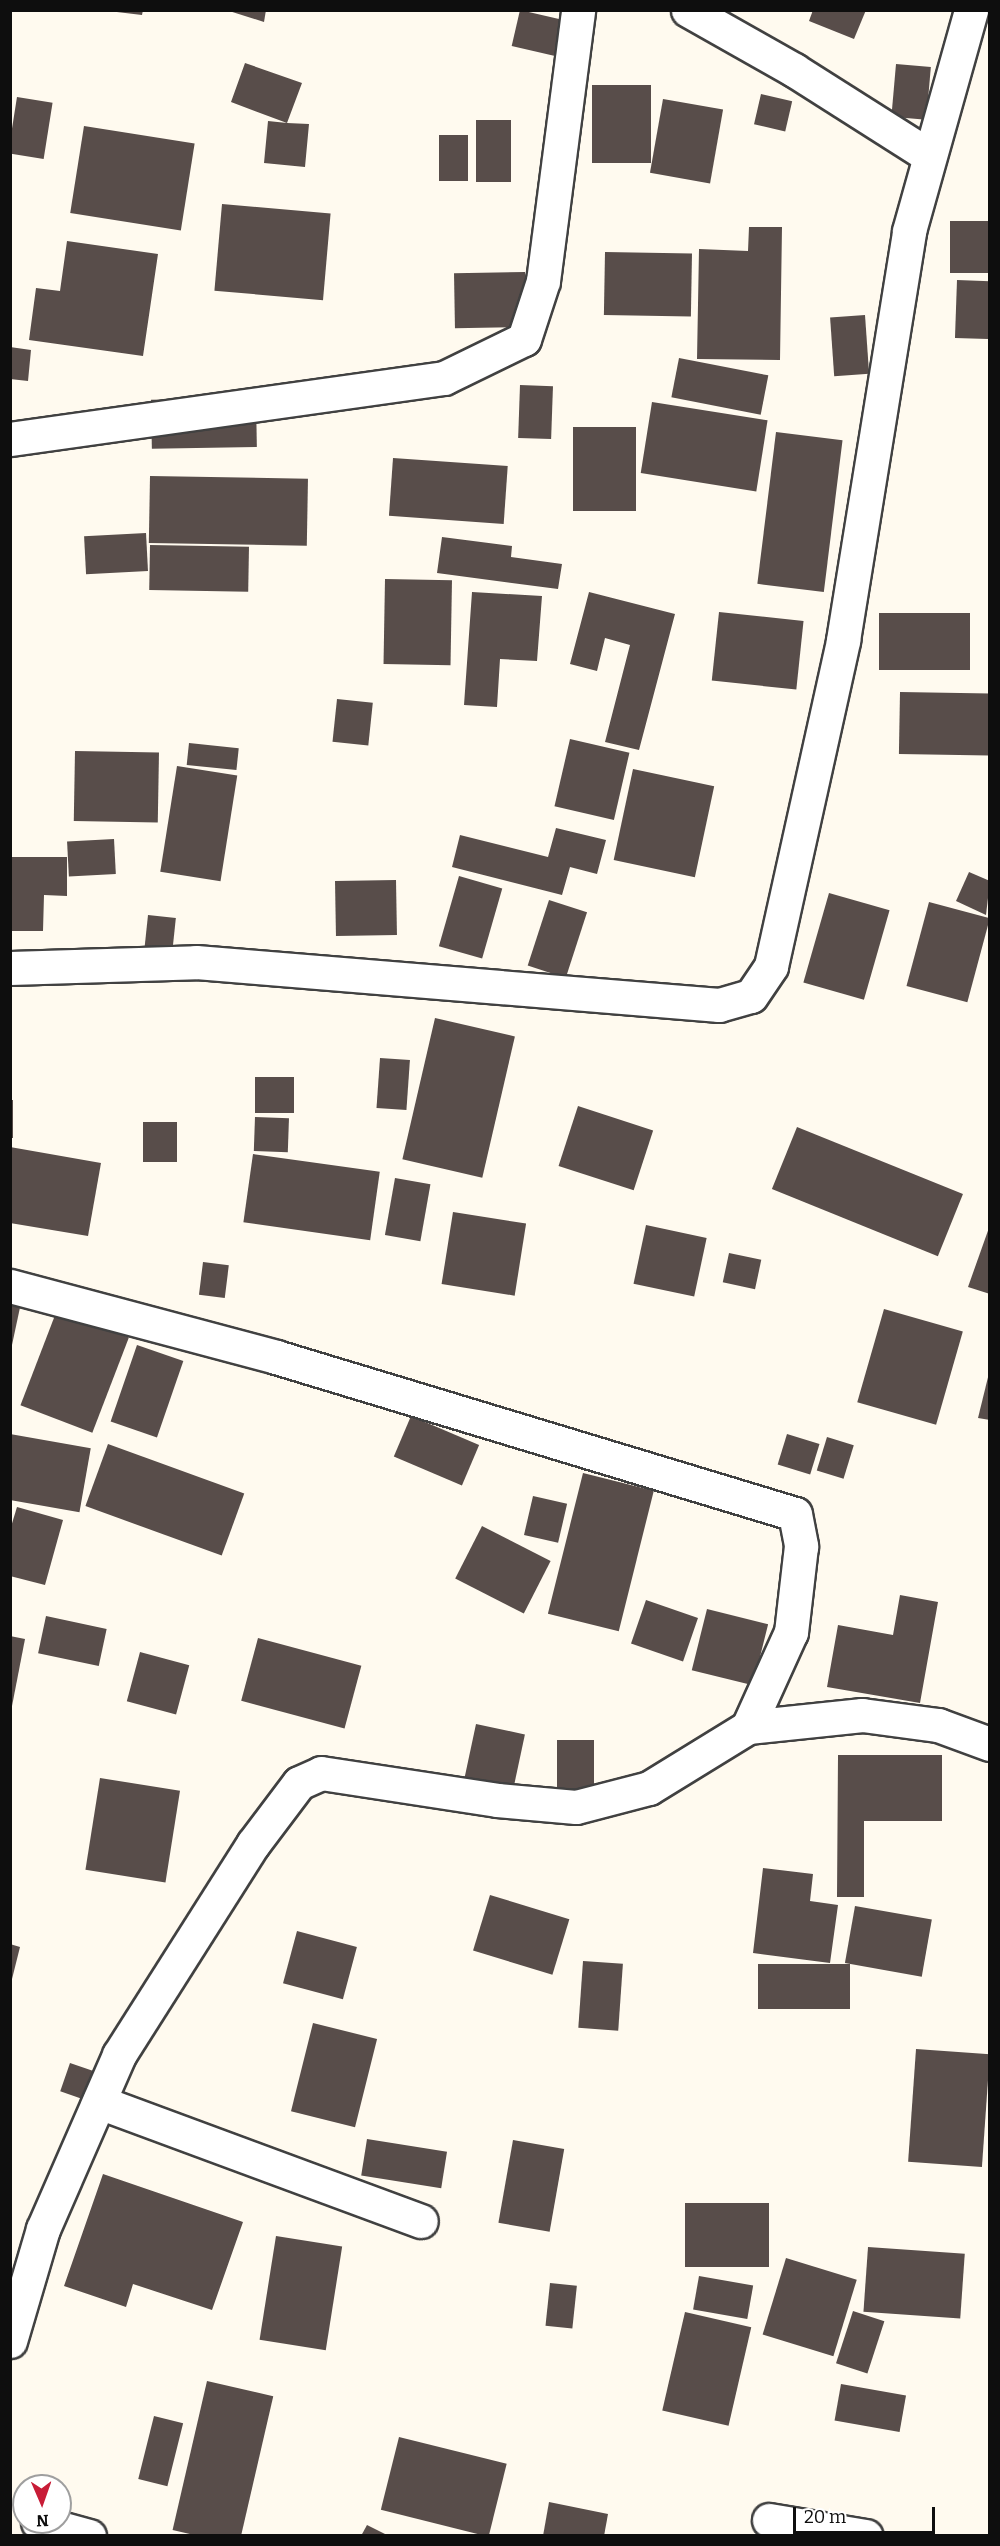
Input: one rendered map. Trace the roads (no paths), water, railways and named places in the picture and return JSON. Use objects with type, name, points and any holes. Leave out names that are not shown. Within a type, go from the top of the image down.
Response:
[{"type":"street","points":[[10,439],[444,378],[524,339],[543,281],[578,10]]},
{"type":"street","points":[[688,10],[794,70],[928,155]]},
{"type":"street","points":[[10,968],[196,962],[719,1005],[752,996],[771,966],[843,640],[909,231],[928,155],[971,10]]},
{"type":"street","points":[[10,1286],[276,1357],[795,1514],[801,1546],[791,1632],[748,1726]]},
{"type":"street","points":[[10,2341],[42,2229],[118,2055],[253,1844],[299,1783],[321,1773],[497,1800],[576,1807],[649,1788],[748,1726],[862,1715],[938,1725],[990,1744]]},
{"type":"street","points":[[99,2102],[421,2221]]},
{"type":"street","points":[[769,2520],[866,2535]]},
{"type":"street","points":[[72,2531],[89,2535]]}]
